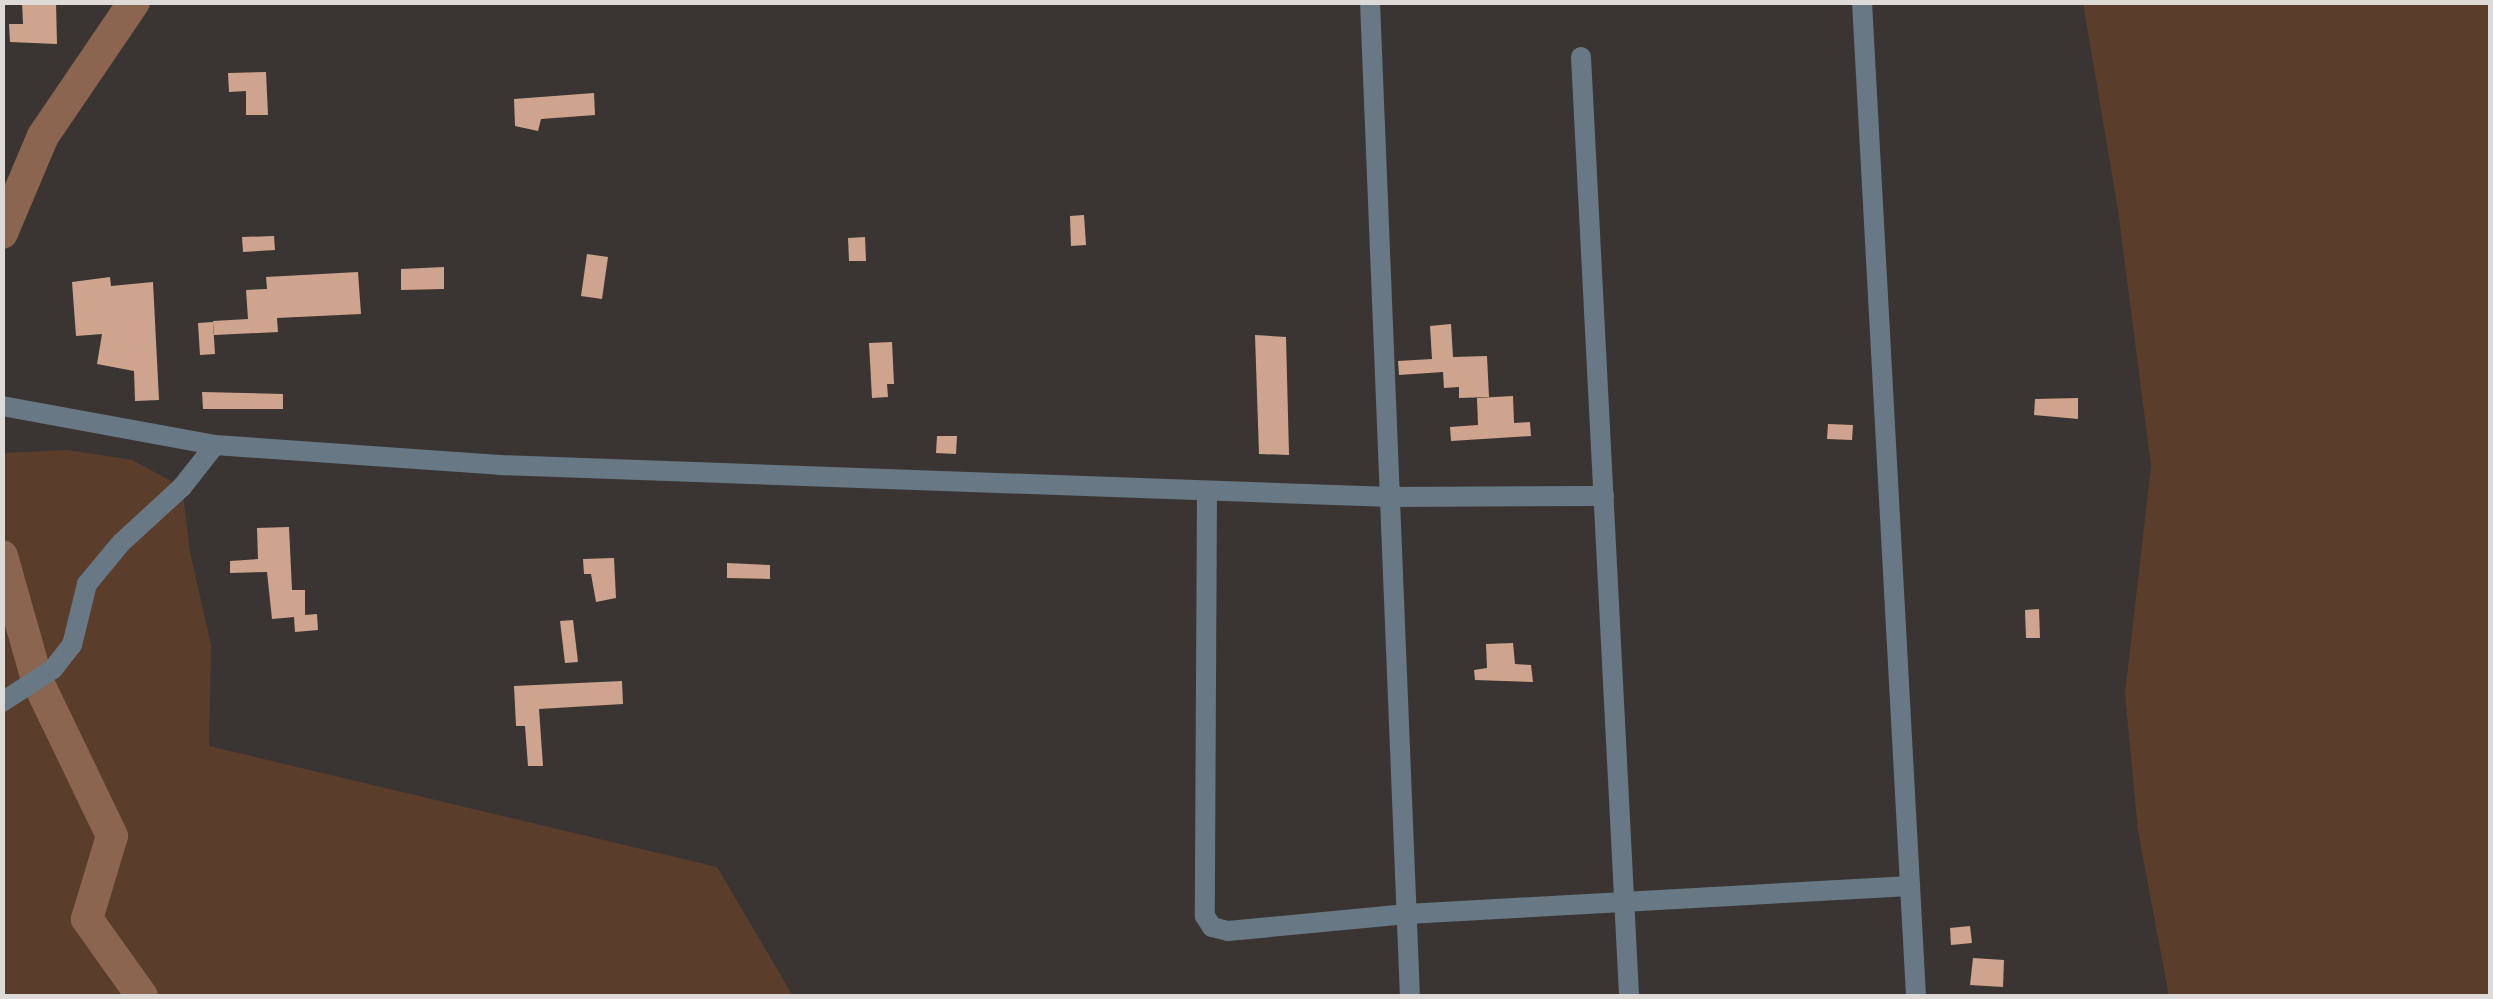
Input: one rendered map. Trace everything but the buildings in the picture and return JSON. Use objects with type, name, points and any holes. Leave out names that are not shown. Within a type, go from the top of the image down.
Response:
[{"type":"street","points":[[1370,2],[1410,996]]},
{"type":"street","points":[[1862,2],[1916,996]]},
{"type":"street","points":[[1581,57],[1629,996]]},
{"type":"street","points":[[2,406],[215,445],[499,464],[1390,498],[1604,496]]},
{"type":"street","points":[[2,702],[53,669],[72,646],[87,584],[121,543],[182,487],[215,445]]},
{"type":"street","points":[[1206,491],[1204,916],[1212,927],[1228,931],[1407,914],[1910,886]]},
{"type":"shaded area","points":[[2083,3],[2490,3],[2490,996],[2169,996],[2138,831],[2125,694],[2151,466],[2118,210]]},
{"type":"shaded area","points":[[67,450],[132,460],[182,487],[190,552],[211,645],[209,746],[717,867],[793,996],[3,996],[3,453]]},
{"type":"waterway","points":[[2,233],[43,136],[134,2]]},
{"type":"waterway","points":[[2,556],[37,680],[112,836],[87,919],[142,996]]}]
